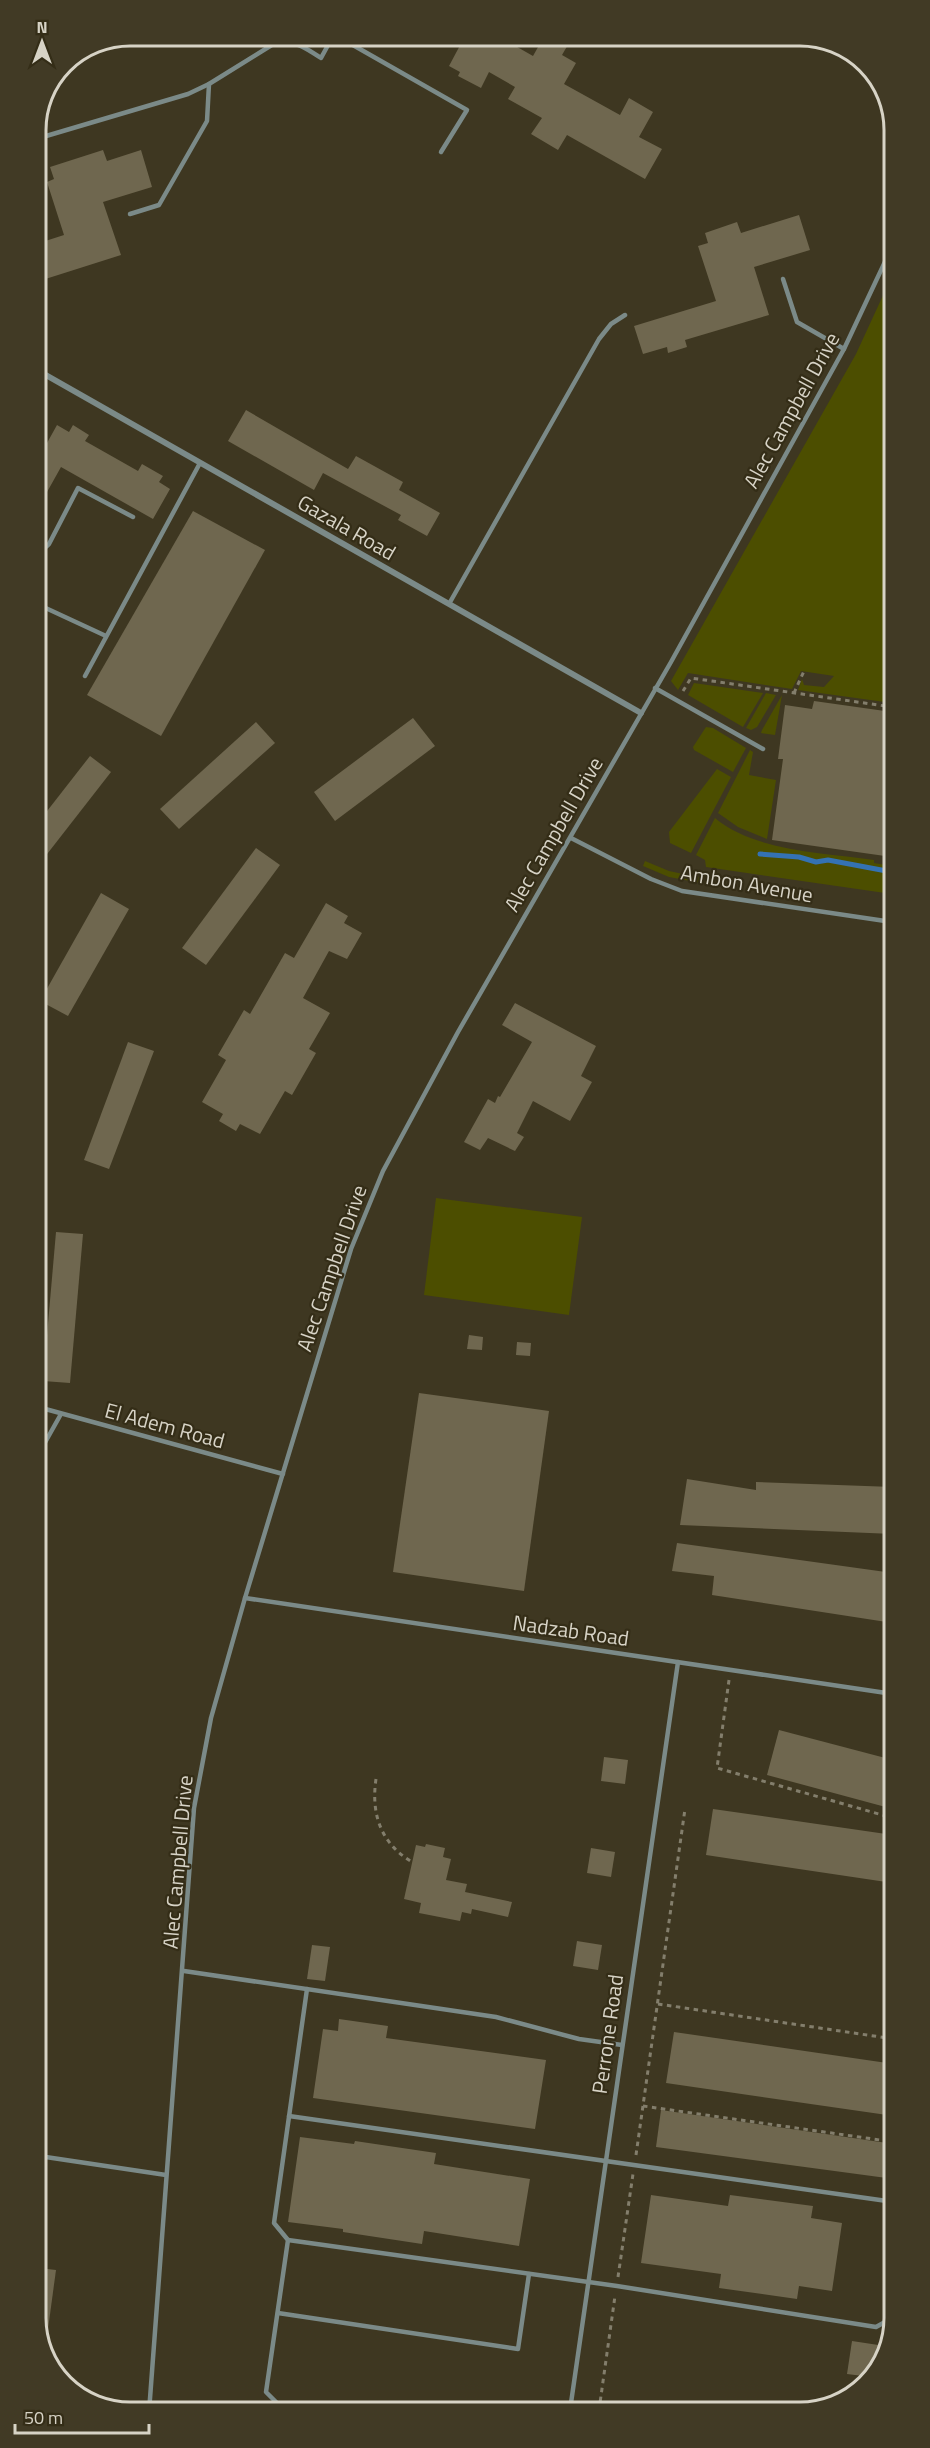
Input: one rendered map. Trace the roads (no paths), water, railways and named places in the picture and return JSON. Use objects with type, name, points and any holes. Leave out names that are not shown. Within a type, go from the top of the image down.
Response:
[{"type":"street","name":"Gazala Road","points":[[47,376],[641,713]]},
{"type":"lane","points":[[47,136],[188,94],[209,84],[269,47]]},
{"type":"lane","points":[[304,47],[321,58],[328,47]]},
{"type":"lane","points":[[354,47],[466,110],[441,153]]},
{"type":"lane","points":[[130,214],[159,205],[207,121],[209,84]]},
{"type":"lane","name":"Alec Campbell Drive","points":[[150,2401],[184,1971],[194,1808],[211,1718],[351,1249],[382,1171],[458,1032],[656,688],[844,349],[884,264]]},
{"type":"lane","points":[[783,279],[797,322],[844,349]]},
{"type":"lane","points":[[449,604],[599,339],[611,324],[625,315]]},
{"type":"lane","points":[[85,676],[200,463]]},
{"type":"lane","points":[[47,546],[78,488],[133,517]]},
{"type":"lane","points":[[47,609],[106,636]]},
{"type":"lane","points":[[656,688],[763,749]]},
{"type":"lane","name":"Ambon Avenue","points":[[571,838],[651,879],[682,891],[884,921]]},
{"type":"lane","name":"El Adem Road","points":[[47,1410],[283,1474]]},
{"type":"lane","points":[[47,1439],[61,1414]]},
{"type":"lane","name":"Nadzab Road","points":[[245,1598],[884,1693]]},
{"type":"lane","name":"Perrone Road","points":[[571,2402],[678,1662]]},
{"type":"lane","points":[[184,1971],[496,2018],[579,2039],[622,2045]]},
{"type":"lane","points":[[307,1989],[274,2223],[288,2240],[617,2286],[876,2327],[884,2323]]},
{"type":"lane","points":[[289,2116],[606,2159],[884,2201]]},
{"type":"lane","points":[[47,2157],[166,2175]]},
{"type":"lane","points":[[275,2401],[266,2392],[288,2240]]},
{"type":"lane","points":[[278,2313],[518,2349],[529,2274]]},
{"type":"waterway","points":[[760,854],[799,857],[816,862],[828,860],[884,870]]}]
